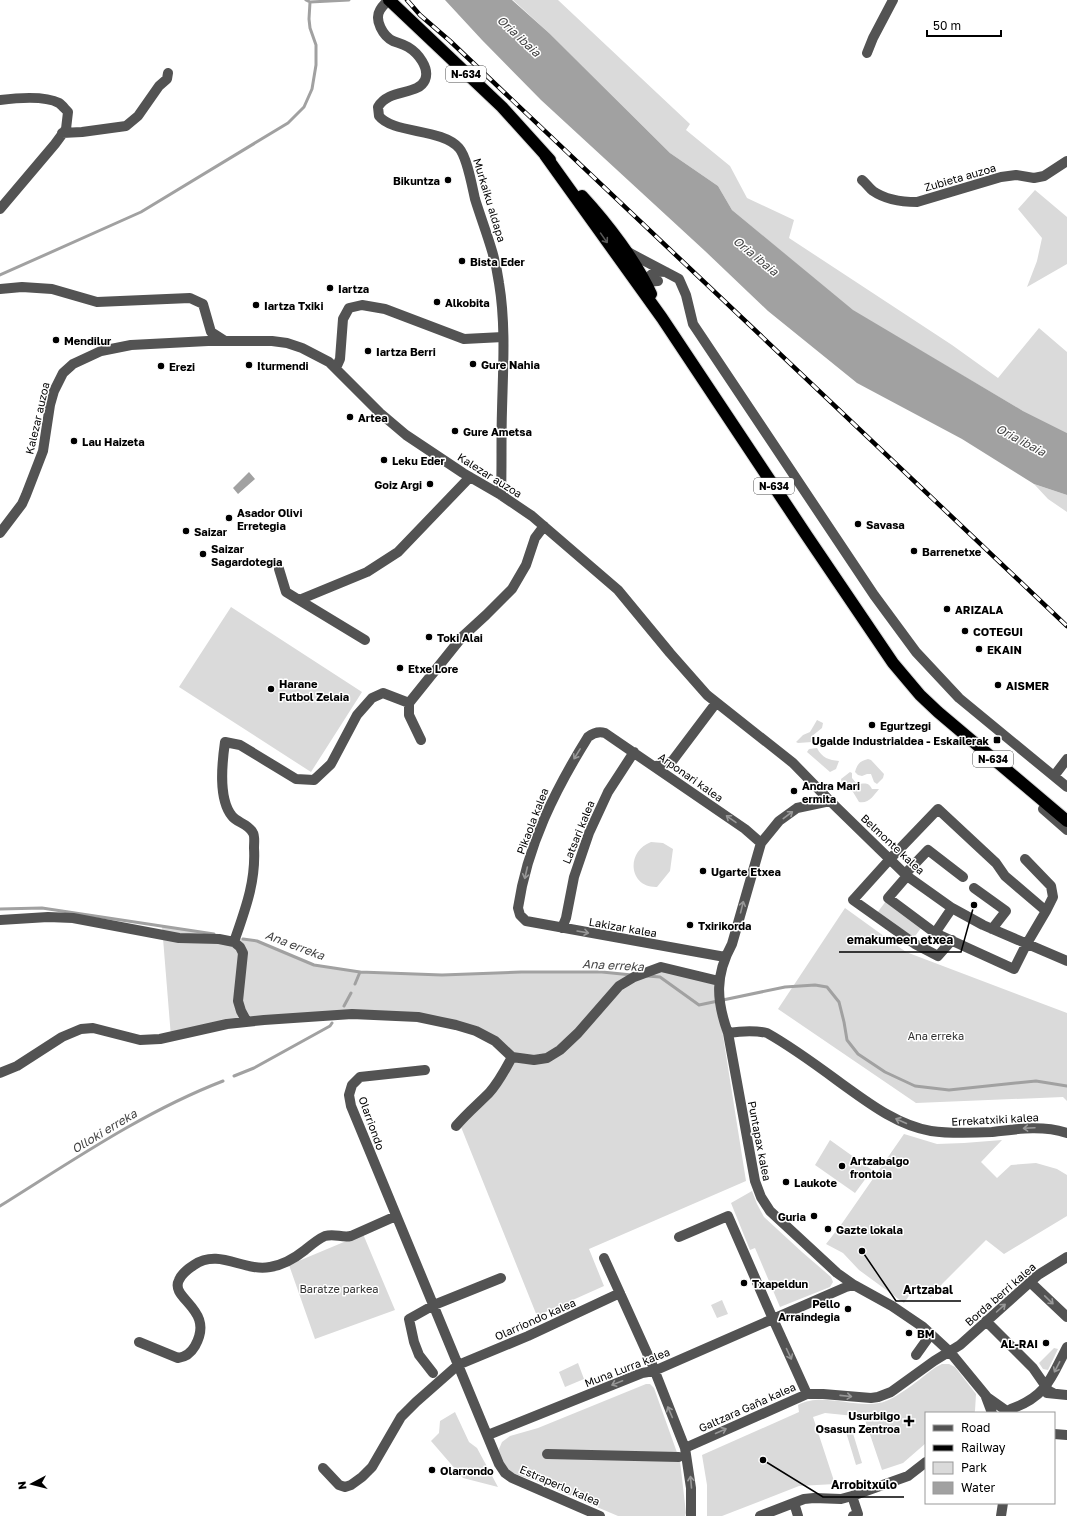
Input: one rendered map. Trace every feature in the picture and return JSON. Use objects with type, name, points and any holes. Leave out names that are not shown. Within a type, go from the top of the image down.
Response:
[{"type":"highway","name":"N-634","points":[[389,0],[502,108],[545,155],[620,252],[662,318],[893,663],[928,703],[1067,822]]},
{"type":"highway","name":"N-634","points":[[620,252],[636,276],[652,281],[650,299]]},
{"type":"highway","name":"N-634","points":[[848,596],[898,659],[933,699],[1067,814]]},
{"type":"street","name":"Murkaiku aldapa","points":[[389,0],[380,10],[379,21],[381,27],[390,39],[413,50],[423,63],[426,74],[424,82],[418,88],[385,98],[378,107],[378,116],[391,124],[418,131],[457,145],[462,152],[494,256],[500,284],[503,337],[502,495]]},
{"type":"street","points":[[867,53],[873,38],[893,0]]},
{"type":"street","points":[[62,133],[126,126],[138,116],[159,86],[166,79],[168,73]]},
{"type":"street","points":[[0,100],[40,98],[59,103],[68,112],[66,129],[0,209]]},
{"type":"street","name":"Zubieta auzoa","points":[[862,180],[874,192],[888,198],[905,202],[917,202],[1001,177],[1016,175],[1034,178],[1044,176],[1067,161]]},
{"type":"street","points":[[620,252],[679,279],[693,324],[874,596],[916,652],[960,698],[1067,787]]},
{"type":"street","points":[[652,281],[648,277],[652,273],[661,272],[670,274]]},
{"type":"street","points":[[0,289],[22,287],[52,289],[97,302],[190,298],[203,304],[211,332],[225,341]]},
{"type":"street","points":[[336,368],[340,359],[343,319],[350,308],[362,305],[384,309],[464,339],[503,337]]},
{"type":"street","name":"Kalezar auzoa","points":[[0,533],[22,504],[26,495],[44,451],[50,405],[54,391],[63,373],[68,369],[86,357],[101,351],[131,345],[225,341],[286,342],[317,355],[336,368],[380,414],[392,424],[470,477],[502,495],[544,526],[626,598],[670,653],[707,695]]},
{"type":"street","points":[[299,600],[367,572],[398,552],[470,477]]},
{"type":"street","points":[[421,740],[409,715],[409,703],[462,637],[512,589],[526,565],[535,538],[544,526]]},
{"type":"street","points":[[279,569],[286,592],[365,640]]},
{"type":"street","points":[[234,942],[251,889],[255,861],[253,833],[246,825],[232,817],[224,798],[223,760],[225,742],[240,745],[296,779],[314,780],[330,764],[357,715],[372,698],[383,693],[409,703]]},
{"type":"street","name":"Belmonte kalea","points":[[707,695],[793,763],[906,875],[952,908],[1026,945],[1067,961]]},
{"type":"street","points":[[655,766],[665,765],[673,760],[716,703]]},
{"type":"street","name":"Pikaola kalea","points":[[520,915],[519,904],[529,862],[544,816],[553,796],[568,768],[588,738],[596,732],[605,733]]},
{"type":"street","name":"Arponari kalea","points":[[605,733],[745,829],[761,843]]},
{"type":"street","name":"Latsari kalea","points":[[562,928],[566,918],[574,877],[589,833],[608,792],[634,752]]},
{"type":"street","points":[[1054,776],[1067,759]]},
{"type":"street","points":[[673,760],[671,767],[674,779]]},
{"type":"street","points":[[761,843],[780,821],[797,808],[830,801]]},
{"type":"street","points":[[1043,809],[1067,830]]},
{"type":"street","points":[[952,940],[938,956],[915,944],[854,900],[890,859],[938,810],[996,863],[1005,876],[1046,911]]},
{"type":"street","name":"Puntapax kalea","points":[[761,843],[732,944],[725,957],[719,980],[721,1014],[728,1033],[754,1177],[761,1197],[775,1218],[836,1273],[854,1285],[892,1306],[932,1334],[950,1352],[983,1391],[993,1401],[1007,1411]]},
{"type":"street","points":[[963,877],[928,850],[888,898],[935,933],[1014,969],[1053,897],[1051,886],[1024,860]]},
{"type":"street","points":[[974,888],[1006,911],[992,929]]},
{"type":"street","points":[[935,933],[952,908]]},
{"type":"street","name":"Lakizar kalea","points":[[520,915],[529,922],[725,957]]},
{"type":"street","points":[[0,920],[48,917],[73,918],[179,938],[219,939],[234,942],[240,947],[243,953],[238,1001],[247,1022]]},
{"type":"street","points":[[0,1073],[17,1066],[62,1037],[81,1029],[93,1028],[140,1040],[160,1039],[227,1024],[352,1014],[418,1017],[456,1025],[476,1031],[495,1041],[512,1056],[534,1060],[547,1058],[560,1050],[578,1033],[619,986],[634,977],[661,967],[719,980]]},
{"type":"street","name":"Errekatxiki kalea","points":[[728,1033],[759,1031],[767,1033],[801,1055],[868,1103],[913,1126],[930,1131],[950,1133],[991,1132],[1033,1128],[1067,1133]]},
{"type":"street","points":[[456,1126],[488,1093],[502,1076],[512,1056]]},
{"type":"street","name":"Olarriondo","points":[[396,1216],[351,1106],[349,1095],[352,1084],[360,1077],[425,1070]]},
{"type":"street","points":[[139,1342],[178,1358],[184,1357],[193,1350],[201,1332],[201,1324],[192,1307],[180,1293],[177,1286],[178,1281],[185,1271],[198,1262],[219,1258],[260,1268],[283,1264],[299,1255],[324,1236],[335,1235],[344,1238],[396,1216],[488,1435]]},
{"type":"street","points":[[679,1237],[728,1216],[807,1394]]},
{"type":"street","name":"Borda berri kalea","points":[[950,1352],[1038,1275],[1067,1257]]},
{"type":"street","points":[[604,1258],[686,1448],[691,1488],[691,1516]]},
{"type":"street","points":[[433,1373],[419,1355],[414,1342],[409,1319],[434,1305],[501,1278]]},
{"type":"street","points":[[1030,1282],[1067,1318]]},
{"type":"street","points":[[773,1319],[854,1285]]},
{"type":"street","name":"Olarriondo kalea","points":[[322,1468],[339,1485],[345,1487],[351,1485],[372,1467],[401,1417],[458,1365],[528,1336],[620,1293]]},
{"type":"street","name":"Muna Lurra kalea","points":[[488,1435],[642,1373],[654,1371],[773,1319]]},
{"type":"street","points":[[986,1321],[1033,1368],[1046,1391],[1067,1395]]},
{"type":"street","points":[[916,1355],[932,1334]]},
{"type":"street","points":[[1007,1411],[1028,1402],[1046,1391],[1067,1346]]},
{"type":"street","name":"Galtzara Gaña kalea","points":[[686,1448],[807,1394],[864,1398],[878,1397],[891,1392],[934,1361],[950,1352]]},
{"type":"street","name":"Puntapax kalea","points":[[983,1391],[992,1412]]},
{"type":"street","points":[[1055,1434],[1067,1436]]},
{"type":"street","name":"Estraperlo kalea","points":[[488,1435],[499,1464],[505,1473],[512,1478],[600,1516]]},
{"type":"street","points":[[547,1454],[679,1457]]},
{"type":"street","points":[[760,1516],[804,1499],[841,1499],[852,1496],[908,1476],[925,1463]]},
{"type":"street","points":[[852,1496],[858,1514],[853,1516]]},
{"type":"street","points":[[794,1503],[798,1516]]},
{"type":"street","points":[[1001,1516],[1004,1504]]},
{"type":"green space","points":[[513,0],[558,0],[690,124],[686,130],[730,166],[747,198],[794,220],[789,238],[952,345],[998,378],[1039,328],[1067,352],[1067,433],[1023,411],[853,311],[732,210],[718,186],[670,153],[549,33]]},
{"type":"green space","points":[[1035,190],[1067,217],[1067,264],[1027,287],[1037,261],[1042,238],[1018,209]]},
{"type":"green space","points":[[1034,484],[1067,495],[1067,512],[1048,499]]},
{"type":"green space","name":"Harane Futbol Zelaia","points":[[231,607],[362,692],[311,772],[179,687]]},
{"type":"green space","points":[[817,720],[823,723],[822,728],[812,736],[814,739],[812,742],[796,742],[803,735],[810,732]]},
{"type":"green space","points":[[817,748],[826,758],[839,761],[836,769],[830,772],[807,752],[809,749]]},
{"type":"green space","points":[[868,759],[871,760],[884,774],[883,778],[877,784],[874,782],[871,774],[862,776],[855,772],[859,763]]},
{"type":"green space","points":[[850,772],[852,773],[852,778],[857,784],[866,784],[872,789],[879,789],[866,802],[859,802],[853,792],[842,785],[841,779]]},
{"type":"green space","points":[[651,842],[663,843],[673,849],[670,871],[657,887],[648,886],[641,882],[636,876],[634,869],[634,861],[637,853]]},
{"type":"green space","points":[[886,901],[921,928],[913,939],[877,913]]},
{"type":"green space","name":"Ana erreka","points":[[845,908],[906,952],[1067,1013],[1067,1101],[1063,1097],[916,1103],[778,1009]]},
{"type":"green space","points":[[162,926],[257,941],[314,965],[359,972],[442,975],[521,972],[602,972],[638,975],[661,967],[714,979],[746,1181],[589,1249],[604,1286],[537,1316],[459,1122],[474,1106],[512,1056],[495,1041],[418,1017],[264,1020],[171,1037]]},
{"type":"green space","points":[[904,1134],[937,1144],[1002,1140],[981,1162],[997,1178],[1011,1165],[1036,1163],[1057,1169],[1067,1175],[1067,1216],[1004,1254],[986,1240],[931,1297],[915,1287],[904,1303],[859,1270],[843,1253],[826,1244]]},
{"type":"green space","name":"Artzabalgo frontoia","points":[[830,1140],[872,1170],[855,1193],[815,1165]]},
{"type":"green space","points":[[752,1191],[764,1217],[831,1277],[833,1282],[830,1287],[780,1307],[755,1248],[750,1250],[731,1203]]},
{"type":"green space","name":"Baratze parkea","points":[[363,1234],[395,1310],[315,1339],[289,1265]]},
{"type":"green space","points":[[722,1300],[728,1314],[717,1318],[711,1305]]},
{"type":"green space","points":[[1054,1348],[1058,1349],[1048,1370],[1043,1369],[1039,1363]]},
{"type":"green space","points":[[578,1363],[584,1379],[565,1387],[559,1372]]},
{"type":"green space","points":[[942,1364],[949,1364],[955,1367],[976,1394],[975,1411],[925,1412],[925,1444],[903,1463],[882,1470],[864,1417],[825,1413],[813,1417],[835,1484],[799,1486],[722,1516],[707,1516],[707,1485],[702,1455],[799,1412],[798,1405],[807,1401],[827,1400],[869,1404],[879,1403],[893,1398]]},
{"type":"green space","points":[[646,1384],[650,1384],[654,1388],[680,1461],[686,1513],[685,1516],[618,1516],[536,1481],[512,1473],[504,1467],[500,1460],[499,1449],[502,1442],[510,1436],[538,1428]]},
{"type":"green space","points":[[455,1412],[469,1442],[477,1448],[498,1487],[463,1478],[431,1441],[439,1433],[440,1421]]},
{"type":"green space","points":[[852,1430],[862,1463],[856,1465],[846,1432]]},
{"type":"water","name":"Oria ibaia","points":[[445,0],[512,0],[549,33],[670,153],[718,186],[732,210],[853,310],[1023,411],[1067,433],[1067,495],[1034,484],[962,439],[857,383],[768,311],[541,100]]},
{"type":"water","points":[[249,472],[255,479],[238,494],[233,488]]},
{"type":"waterway","points":[[306,0],[310,2],[349,0]]},
{"type":"waterway","points":[[0,275],[141,212],[288,123],[304,107],[312,89],[316,65],[316,45],[310,28],[310,2]]},
{"type":"waterway","name":"Ana erreka","points":[[0,909],[42,908],[214,934]]},
{"type":"waterway","name":"Ana erreka","points":[[243,939],[257,941],[314,965],[360,972],[442,975],[521,972],[602,972],[632,975]]},
{"type":"waterway","name":"Olloki erreka","points":[[355,984],[360,972]]},
{"type":"waterway","name":"Ana erreka","points":[[647,976],[660,977],[699,1005],[785,987],[815,985],[827,987],[839,1002],[847,1040],[858,1054],[885,1072],[915,1086],[949,1090],[1036,1081],[1067,1086]]},
{"type":"waterway","name":"Olloki erreka","points":[[344,1006],[351,993]]},
{"type":"waterway","name":"Olloki erreka","points":[[234,1076],[254,1068],[330,1026],[332,1023]]},
{"type":"waterway","name":"Olloki erreka","points":[[0,1206],[136,1122],[193,1093],[223,1081]]},
{"type":"railway","points":[[407,0],[420,15],[450,41],[1067,626]]},
{"type":"place","name":"Bikuntza","points":[[448,180]]},
{"type":"place","name":"Bista Eder","points":[[462,261]]},
{"type":"place","name":"Iartza","points":[[330,288]]},
{"type":"place","name":"Alkobita","points":[[437,302]]},
{"type":"place","name":"Iartza Txiki","points":[[256,305]]},
{"type":"place","name":"Mendilur","points":[[56,340]]},
{"type":"place","name":"Iartza Berri","points":[[368,351]]},
{"type":"place","name":"Gure Nahia","points":[[473,364]]},
{"type":"place","name":"Iturmendi","points":[[249,365]]},
{"type":"place","name":"Erezi","points":[[161,366]]},
{"type":"place","name":"Artea","points":[[350,417]]},
{"type":"place","name":"Gure Ametsa","points":[[455,431]]},
{"type":"place","name":"Lau Haizeta","points":[[74,441]]},
{"type":"place","name":"Leku Eder","points":[[384,460]]},
{"type":"place","name":"Goiz Argi","points":[[430,484]]},
{"type":"place","name":"Asador Olivi Erretegia","points":[[229,518]]},
{"type":"place","name":"Savasa","points":[[858,524]]},
{"type":"place","name":"Saizar","points":[[186,531]]},
{"type":"place","name":"Barrenetxe","points":[[914,551]]},
{"type":"place","name":"Saizar Sagardotegia","points":[[203,554]]},
{"type":"place","name":"ARIZALA","points":[[947,609]]},
{"type":"place","name":"COTEGUI","points":[[965,631]]},
{"type":"place","name":"Toki Alai","points":[[429,637]]},
{"type":"place","name":"EKAIN","points":[[979,649]]},
{"type":"place","name":"Etxe Lore","points":[[400,668]]},
{"type":"place","name":"AISMER","points":[[998,685]]},
{"type":"place","name":"Harane Futbol Zelaia","points":[[271,689]]},
{"type":"place","name":"Egurtzegi","points":[[872,725]]},
{"type":"place","name":"Ugalde Industrialdea - Eskailerak","points":[[997,740]]},
{"type":"place","name":"Andra Mari ermita","points":[[794,791]]},
{"type":"place","name":"Ugarte Etxea","points":[[703,871]]},
{"type":"place","name":"emakumeen etxea","points":[[974,905]]},
{"type":"place","name":"Txirikorda","points":[[690,925]]},
{"type":"place","name":"Artzabalgo frontoia","points":[[842,1166]]},
{"type":"place","name":"Laukote","points":[[786,1182]]},
{"type":"place","name":"Guria","points":[[814,1216]]},
{"type":"place","name":"Gazte lokala","points":[[828,1229]]},
{"type":"place","name":"Artzabal","points":[[862,1251]]},
{"type":"place","name":"Txapeldun","points":[[744,1283]]},
{"type":"place","name":"Pello Arraindegia","points":[[848,1309]]},
{"type":"place","name":"BM","points":[[909,1333]]},
{"type":"place","name":"AL-RAI","points":[[1046,1343]]},
{"type":"place","name":"Usurbilgo Osasun Zentroa","points":[[909,1421]]},
{"type":"place","name":"Arrobitxulo","points":[[763,1460]]},
{"type":"place","name":"Olarrondo","points":[[432,1470]]}]
